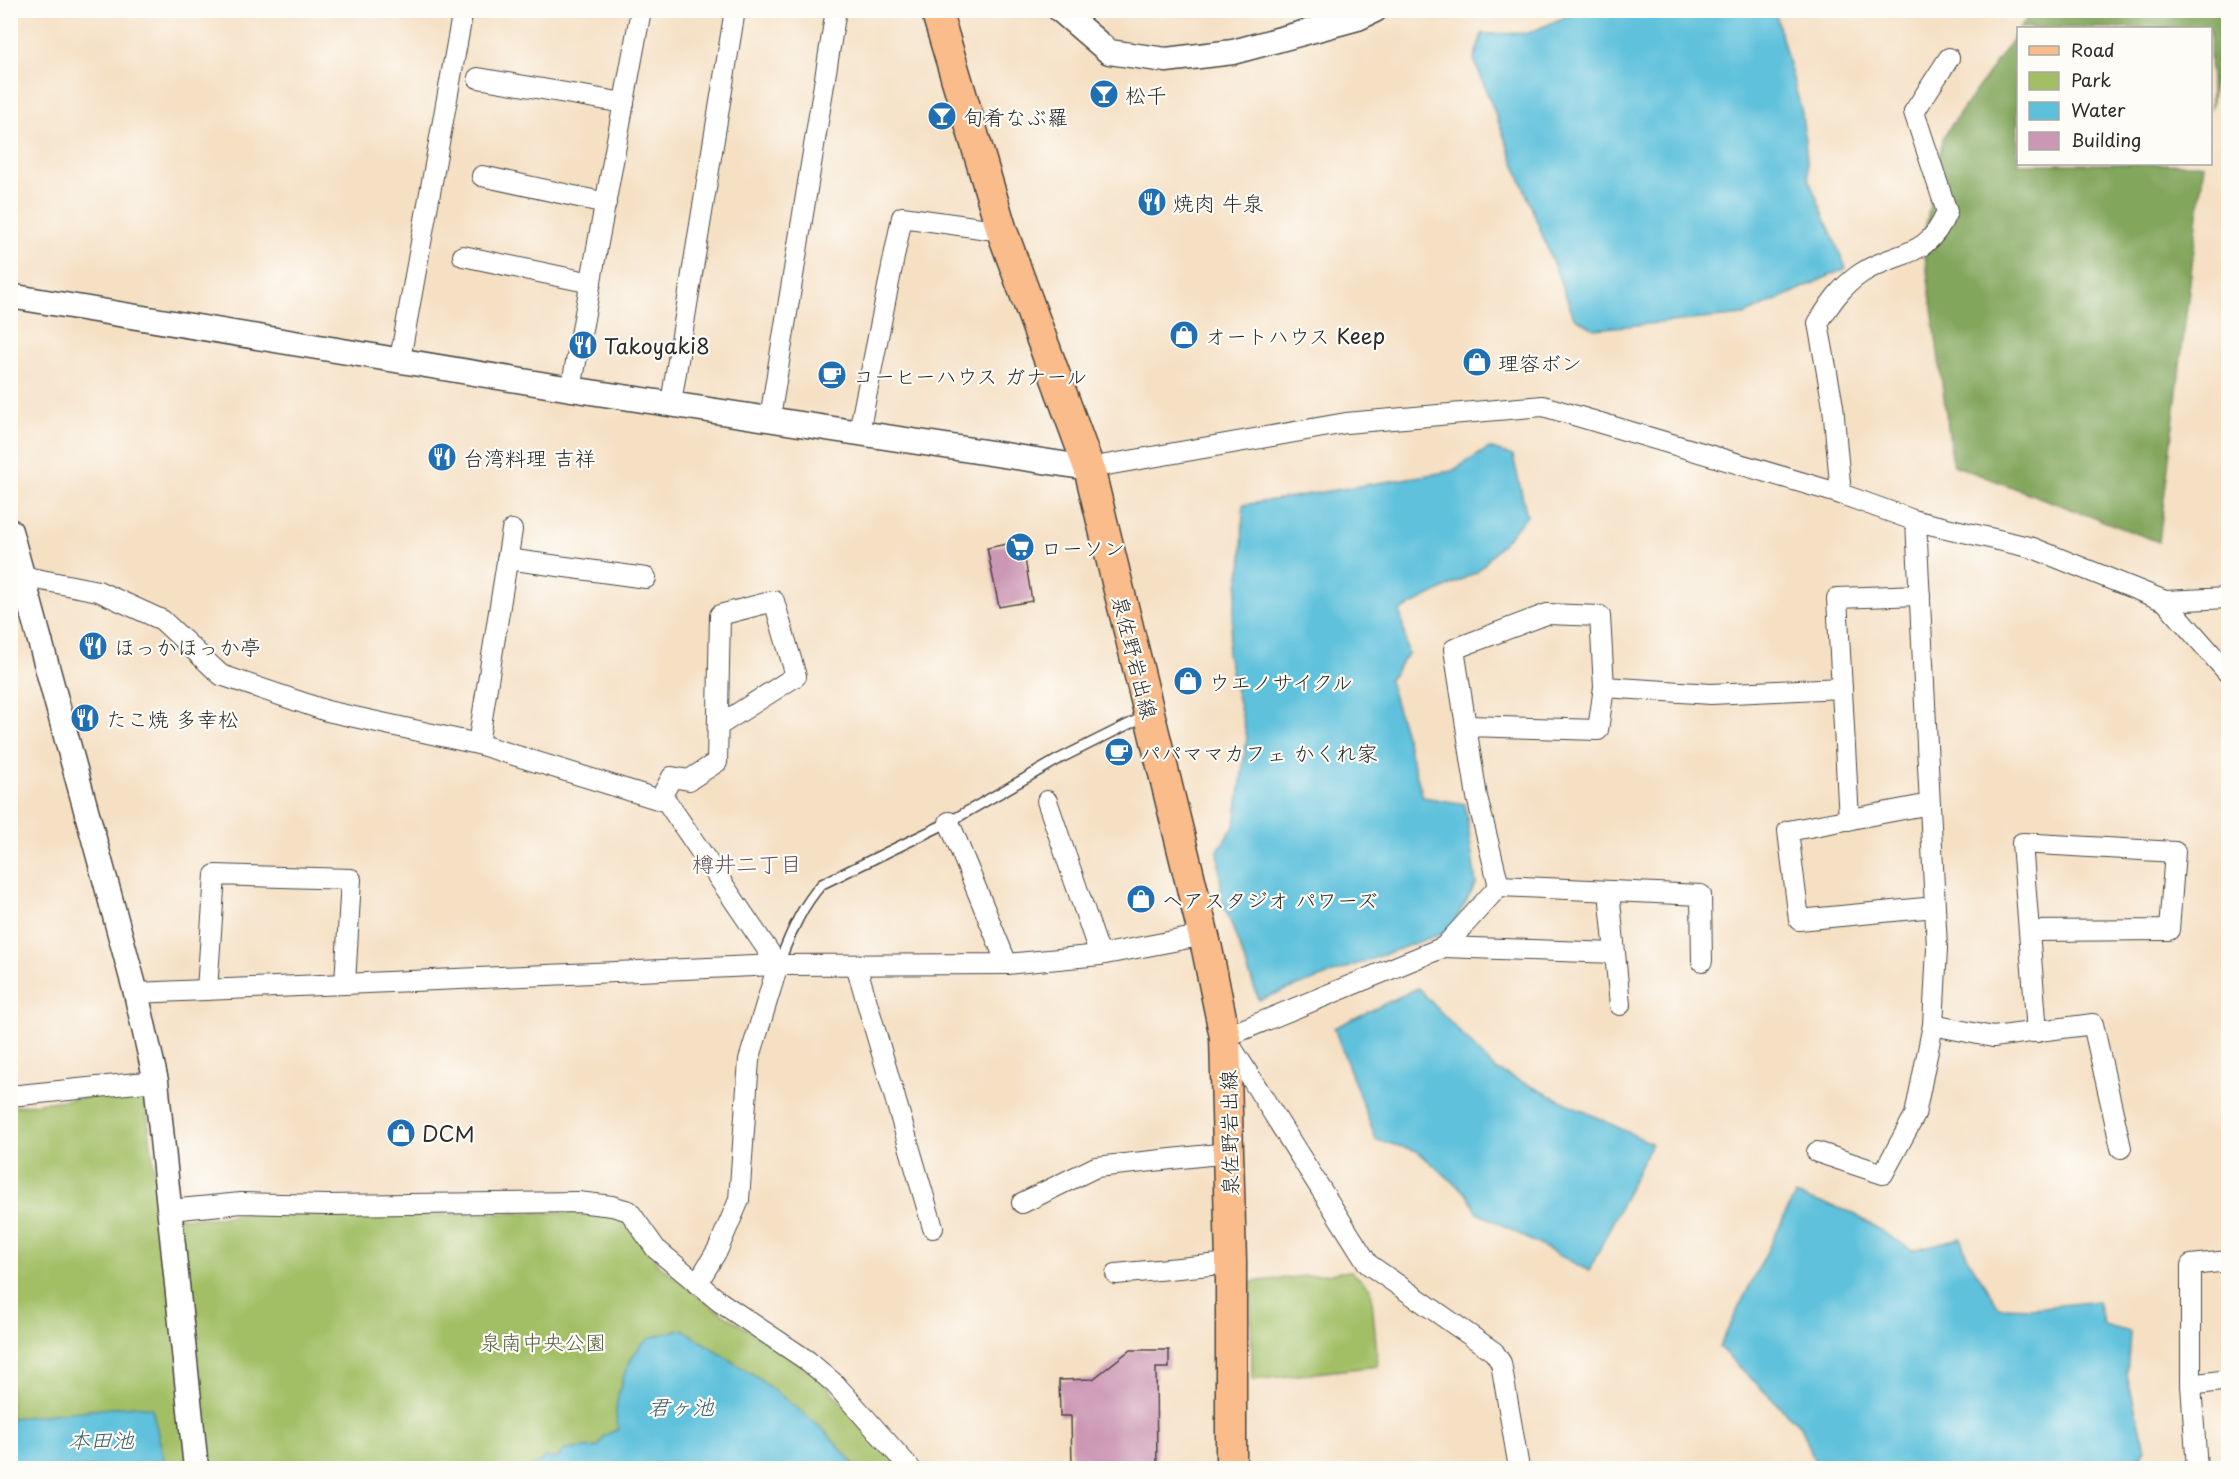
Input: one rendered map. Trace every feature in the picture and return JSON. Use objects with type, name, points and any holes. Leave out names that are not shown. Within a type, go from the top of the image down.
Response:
[{"type":"main road","name":"泉佐野岩出線","points":[[936,10],[1002,231],[1089,468],[1204,935],[1225,1037],[1231,1263],[1231,1468]]},
{"type":"street","points":[[400,358],[464,10]]},
{"type":"street","points":[[571,388],[642,10]]},
{"type":"street","points":[[671,403],[735,10]]},
{"type":"street","points":[[770,418],[836,10]]},
{"type":"street","points":[[1060,10],[1109,52],[1166,60],[1233,52],[1358,18],[1375,10]]},
{"type":"street","points":[[1841,494],[1833,406],[1818,323],[1834,296],[1861,274],[1928,244],[1939,230],[1947,212],[1914,112],[1949,58]]},
{"type":"street","points":[[478,78],[624,103]]},
{"type":"street","points":[[482,176],[606,203]]},
{"type":"street","points":[[859,432],[902,217],[1002,231]]},
{"type":"street","points":[[464,256],[591,284]]},
{"type":"street","points":[[10,296],[400,358],[571,388],[1089,468],[1347,423],[1543,406],[1841,494],[1916,521],[2033,548],[2165,601],[2229,598]]},
{"type":"street","points":[[1817,1152],[1883,1174],[1915,1115],[1934,1025],[1937,948],[1916,521]]},
{"type":"street","points":[[478,744],[512,530]]},
{"type":"street","points":[[10,531],[136,993],[156,1081],[196,1468]]},
{"type":"street","points":[[507,558],[646,578]]},
{"type":"street","points":[[21,576],[98,591],[162,620],[221,675],[327,711],[478,744],[668,802],[778,965]]},
{"type":"street","points":[[1849,820],[1837,598],[1920,595]]},
{"type":"street","points":[[660,799],[672,777],[689,780],[717,762],[720,615],[774,601],[795,676],[718,726]]},
{"type":"street","points":[[2165,601],[2229,673]]},
{"type":"street","points":[[1468,726],[1598,730],[1604,687],[1600,616],[1546,614],[1454,649],[1468,726],[1477,797],[1499,886]]},
{"type":"street","points":[[1604,687],[1711,694],[1842,688]]},
{"type":"street","points":[[1047,801],[1100,955]]},
{"type":"street","points":[[1930,804],[1788,831],[1799,920],[1935,907]]},
{"type":"street","points":[[949,822],[1007,964]]},
{"type":"street","points":[[2029,931],[2169,930],[2175,852],[2022,843],[2037,1032]]},
{"type":"street","points":[[207,990],[215,875],[351,879],[345,984]]},
{"type":"street","points":[[1499,886],[1701,895],[1702,961]]},
{"type":"street","points":[[1444,947],[1499,886]]},
{"type":"street","points":[[1609,891],[1620,1005]]},
{"type":"street","points":[[136,993],[778,965],[1007,964],[1100,955],[1204,935]]},
{"type":"street","points":[[1519,1468],[1501,1363],[1494,1352],[1368,1264],[1225,1037],[1444,947],[1615,953]]},
{"type":"street","points":[[698,1284],[718,1249],[739,1200],[749,1060],[778,965]]},
{"type":"street","points":[[856,965],[933,1228]]},
{"type":"street","points":[[1934,1025],[1993,1037],[2093,1024],[2121,1148]]},
{"type":"street","points":[[10,1096],[156,1081]]},
{"type":"street","points":[[1022,1203],[1096,1167],[1228,1153]]},
{"type":"street","points":[[170,1210],[241,1203],[337,1205],[578,1203],[612,1206],[629,1212],[656,1249],[720,1302],[808,1361],[834,1384],[910,1468]]},
{"type":"street","points":[[2197,1468],[2190,1385],[2192,1265],[2229,1261]]},
{"type":"street","points":[[1116,1274],[1231,1263]]},
{"type":"street","points":[[2190,1385],[2229,1380]]},
{"type":"lane","points":[[778,965],[796,922],[810,898],[822,884],[949,822],[1059,759],[1150,713]]},
{"type":"green space","points":[[2033,11],[2222,11],[2212,101],[2212,27],[2021,27]]},
{"type":"green space","points":[[2017,32],[2017,165],[2204,165],[2159,542],[1953,465],[1923,241],[1943,137]]},
{"type":"green space","name":"泉南中央公園","points":[[144,1090],[160,1214],[187,1218],[217,1218],[243,1213],[390,1216],[546,1212],[606,1213],[623,1219],[658,1264],[711,1306],[813,1372],[904,1468],[11,1468],[10,1107]]},
{"type":"green space","points":[[1351,1271],[1371,1289],[1378,1366],[1252,1380],[1251,1282]]},
{"type":"water","points":[[1578,11],[1775,11],[1802,113],[1809,180],[1846,268],[1744,315],[1594,329],[1574,317],[1474,59],[1482,34],[1529,33]]},
{"type":"water","points":[[1489,448],[1513,456],[1527,516],[1477,572],[1400,611],[1408,654],[1389,680],[1423,797],[1465,804],[1476,884],[1449,931],[1259,1000],[1222,899],[1218,850],[1235,825],[1247,737],[1227,654],[1242,561],[1243,505],[1452,471]]},
{"type":"water","points":[[1418,988],[1495,1069],[1651,1143],[1589,1271],[1477,1212],[1468,1195],[1417,1151],[1376,1140],[1334,1028]]},
{"type":"water","points":[[1795,1195],[1851,1212],[1912,1250],[1960,1238],[1969,1261],[1999,1307],[2033,1308],[2098,1301],[2104,1325],[2130,1332],[2127,1375],[2145,1449],[2134,1468],[1817,1468],[1802,1428],[1719,1347]]},
{"type":"water","name":"君ヶ池","points":[[684,1330],[759,1379],[827,1433],[857,1468],[527,1468],[540,1463],[544,1457],[556,1459],[564,1450],[598,1447],[605,1435],[619,1429],[618,1395],[632,1358],[649,1339]]},
{"type":"water","name":"本田池","points":[[135,1406],[152,1408],[166,1468],[11,1468],[11,1418]]},
{"type":"building","points":[[1022,541],[1032,601],[999,607],[987,548]]},
{"type":"building","points":[[1130,1350],[1169,1350],[1169,1368],[1156,1368],[1157,1468],[1072,1468],[1071,1416],[1060,1416],[1059,1380],[1093,1379]]},
{"type":"place","name":"松千","points":[[1104,94]]},
{"type":"place","name":"旬肴なぶ羅","points":[[942,116]]},
{"type":"place","name":"焼肉 牛泉","points":[[1152,202]]},
{"type":"place","name":"オートハウス Keep","points":[[1184,335]]},
{"type":"place","name":"Takoyaki8","points":[[583,345]]},
{"type":"place","name":"理容ボン","points":[[1477,362]]},
{"type":"place","name":"コーヒーハウス ガナール","points":[[832,375]]},
{"type":"place","name":"台湾料理 吉祥","points":[[442,457]]},
{"type":"place","name":"ローソン","points":[[1020,547]]},
{"type":"place","name":"ほっかほっか亭","points":[[93,646]]},
{"type":"place","name":"ウエノサイクル","points":[[1188,681]]},
{"type":"place","name":"たこ焼 多幸松","points":[[85,718]]},
{"type":"place","name":"パパママカフェ かくれ家","points":[[1119,752]]},
{"type":"place","name":"ヘアスタジオ パワーズ","points":[[1141,899]]},
{"type":"place","name":"DCM","points":[[401,1133]]},
{"type":"district","name":"樽井二丁目","points":[[747,862]]}]
